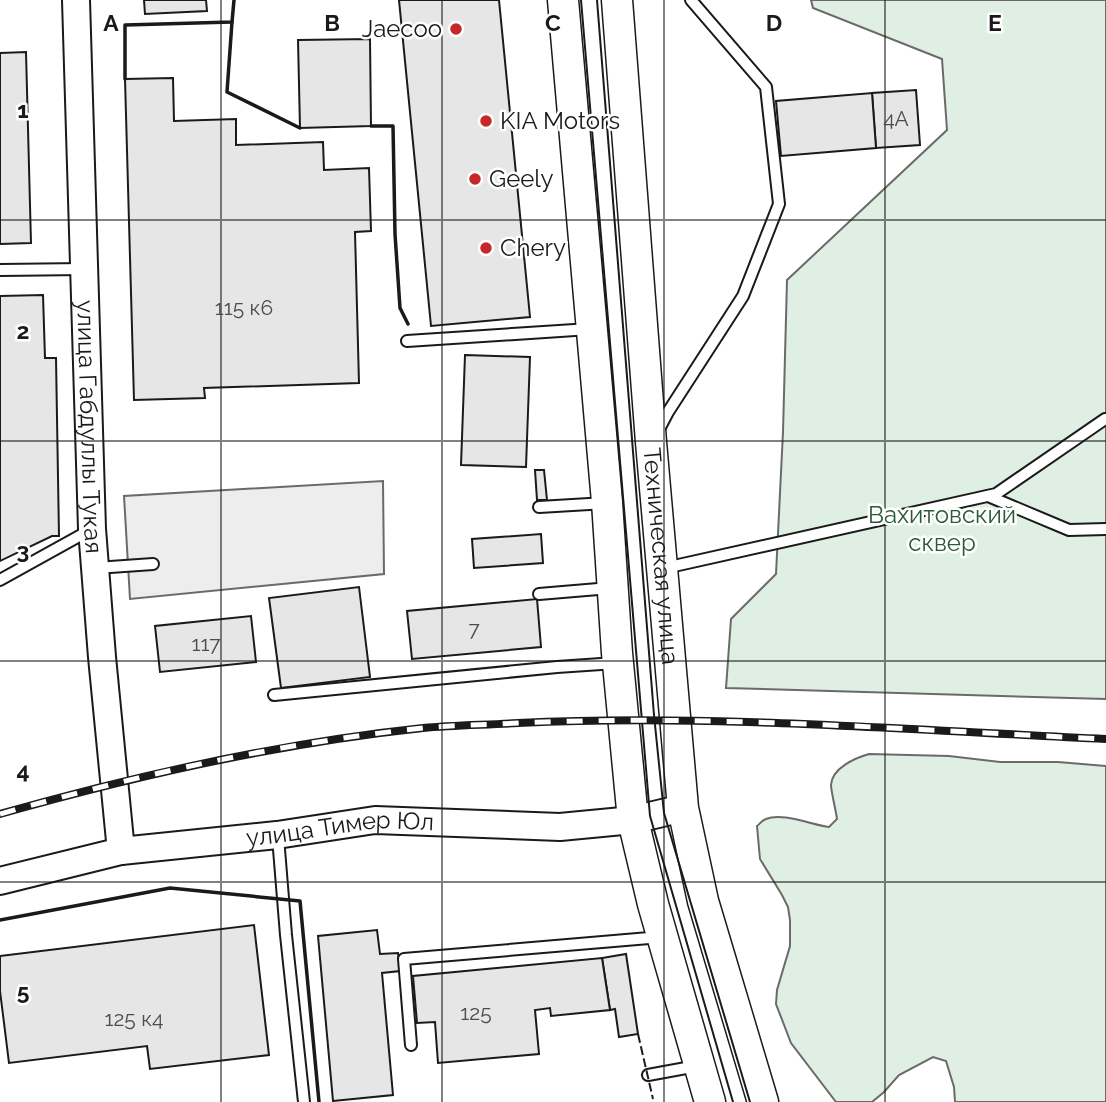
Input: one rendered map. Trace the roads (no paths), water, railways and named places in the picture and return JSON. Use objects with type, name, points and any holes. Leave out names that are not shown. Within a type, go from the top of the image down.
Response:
[{"type":"main road","name":"Техническая улица","points":[[563,0],[633,820],[662,937],[710,1102]]},
{"type":"main road","name":"Техническая улица","points":[[617,0],[683,808],[703,901],[764,1102]]},
{"type":"street","name":"улица Габдуллы Тукая","points":[[76,0],[94,568],[121,851]]},
{"type":"street","name":"улица Тимер Юл","points":[[0,881],[121,851],[277,835],[375,820],[560,827],[633,820],[683,808]]},
{"type":"lane","points":[[652,442],[668,412],[743,296],[779,204],[766,87],[691,0]]},
{"type":"lane","points":[[0,270],[84,269]]},
{"type":"lane","points":[[407,341],[592,329]]},
{"type":"lane","points":[[662,569],[996,494],[1105,419]]},
{"type":"lane","points":[[988,496],[1069,530],[1106,529]]},
{"type":"lane","points":[[539,507],[607,502]]},
{"type":"lane","points":[[0,579],[92,529]]},
{"type":"lane","points":[[94,568],[153,564]]},
{"type":"lane","points":[[539,594],[612,587]]},
{"type":"lane","points":[[274,695],[618,663]]},
{"type":"lane","points":[[277,835],[304,1102]]},
{"type":"lane","points":[[411,1045],[404,959],[662,937]]},
{"type":"lane","points":[[648,1074],[699,1066]]},
{"type":"tram line","points":[[581,0],[650,816],[733,1102]]},
{"type":"tram line","points":[[597,0],[664,813],[750,1102]]},
{"type":"railway","points":[[0,814],[104,786],[210,762],[316,742],[435,727],[665,720],[1106,739]]},
{"type":"place","name":"Jaecoo","points":[[456,29]]},
{"type":"place","name":"KIA Motors","points":[[486,121]]},
{"type":"place","name":"Geely","points":[[475,179]]},
{"type":"place","name":"Chery","points":[[486,248]]},
{"type":"park label","name":"Вахитовский сквер","points":[[942,529]]}]
